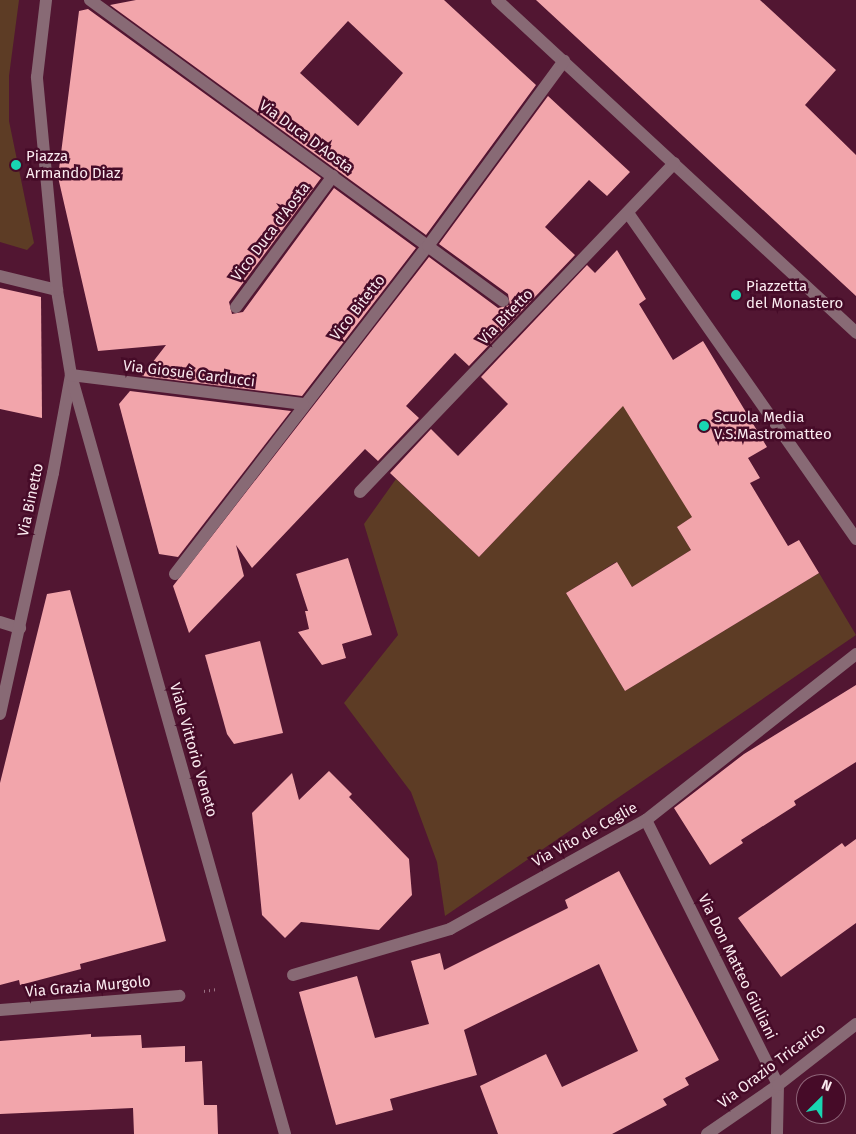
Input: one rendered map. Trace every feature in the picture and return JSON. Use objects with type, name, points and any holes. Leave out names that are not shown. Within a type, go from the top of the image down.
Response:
[{"type":"street","points":[[0,276],[57,290],[37,77],[46,0]]},
{"type":"street","name":"Via Duca D'Aosta","points":[[90,0],[503,301]]},
{"type":"street","points":[[497,0],[856,333]]},
{"type":"street","name":"Vico Bitetto","points":[[175,574],[303,404],[428,246],[564,61]]},
{"type":"street","name":"Via Bitetto","points":[[360,492],[674,163]]},
{"type":"street","name":"Vico Duca d'Aosta","points":[[236,307],[333,176]]},
{"type":"street","points":[[628,213],[856,539]]},
{"type":"street","name":"Via Binetto","points":[[0,714],[20,628],[70,375],[57,290]]},
{"type":"street","name":"Via Giosuè Carducci","points":[[70,375],[303,404]]},
{"type":"street","name":"Viale Vittorio Veneto","points":[[70,375],[285,1134]]},
{"type":"street","points":[[0,622],[20,628]]},
{"type":"street","name":"Via Vito de Ceglie","points":[[293,975],[450,929],[646,820],[856,654]]},
{"type":"street","name":"Via Don Matteo Giuliani","points":[[646,820],[778,1085],[777,1134]]},
{"type":"street","name":"Via Grazia Murgolo","points":[[0,1010],[179,996]]},
{"type":"street","name":"Via Orazio Tricarico","points":[[708,1134],[778,1085],[856,1024]]},
{"type":"path","points":[[179,996],[242,984]]},
{"type":"shaded area","points":[[0,0],[19,0],[9,76],[9,121],[34,243],[27,250],[0,242]]},
{"type":"shaded area","points":[[604,335],[648,446],[680,497],[700,512],[677,527],[691,550],[632,587],[616,562],[566,593],[625,691],[819,573],[856,635],[445,916],[437,862],[411,792],[344,703],[398,635],[364,524],[396,479],[479,557],[602,428],[558,383]]},
{"type":"building","points":[[136,0],[444,0],[536,85],[426,235],[110,5]],"holes":[[[348,21],[403,73],[358,126],[300,73]]]},
{"type":"building","points":[[536,0],[760,0],[836,70],[805,105],[856,155],[856,296]]},
{"type":"building","points":[[88,9],[321,178],[229,302],[232,314],[243,312],[334,188],[416,248],[302,396],[142,376],[166,345],[98,351],[58,177],[79,11]]},
{"type":"building","points":[[548,96],[630,172],[607,196],[589,180],[545,227],[575,255],[469,366],[455,353],[406,406],[419,418],[378,461],[365,449],[252,568],[236,545],[244,576],[189,633],[173,586],[429,257],[498,308],[510,305],[508,294],[439,244]]},
{"type":"building","points":[[617,250],[646,299],[639,304],[673,360],[703,341],[767,447],[748,458],[760,478],[750,483],[788,546],[799,540],[819,573],[625,691],[566,593],[617,562],[632,587],[691,550],[677,527],[692,517],[623,406],[479,557],[390,473],[431,429],[458,456],[508,404],[481,377],[587,265],[595,273]]},
{"type":"building","points":[[0,288],[41,297],[42,418],[0,409]]},
{"type":"building","points":[[130,391],[291,411],[178,557],[159,554],[119,404]]},
{"type":"building","points":[[348,558],[372,635],[342,644],[346,658],[322,665],[298,632],[309,629],[305,611],[308,611],[296,574]]},
{"type":"building","points":[[70,590],[166,941],[80,964],[81,969],[20,985],[19,980],[0,985],[0,783],[47,594]]},
{"type":"building","points":[[260,641],[283,733],[234,744],[227,734],[205,655]]},
{"type":"building","points":[[856,685],[856,762],[794,801],[796,805],[741,840],[743,843],[710,865],[674,808],[744,754]]},
{"type":"building","points":[[329,771],[352,794],[349,797],[409,859],[412,895],[379,930],[301,922],[285,938],[262,915],[252,813],[292,773],[299,800]]},
{"type":"building","points":[[856,839],[856,923],[781,977],[738,918],[842,843],[845,847]]},
{"type":"building","points":[[619,871],[719,1060],[685,1078],[689,1085],[663,1099],[667,1105],[612,1134],[498,1134],[480,1086],[546,1054],[562,1087],[638,1051],[599,964],[464,1030],[477,1075],[390,1099],[393,1110],[336,1125],[299,992],[357,976],[375,1038],[429,1024],[411,961],[440,953],[444,970],[568,908],[565,900]]},
{"type":"building","points":[[91,1034],[91,1037],[141,1035],[142,1048],[185,1046],[185,1062],[202,1061],[204,1105],[217,1105],[218,1134],[134,1134],[133,1108],[0,1114],[0,1041]]},
{"type":"place","name":"Piazza Armando Diaz","points":[[16,165]]},
{"type":"place","name":"Piazzetta del Monastero","points":[[736,295]]},
{"type":"place","name":"Scuola Media V.S.Mastromatteo","points":[[704,426]]}]
